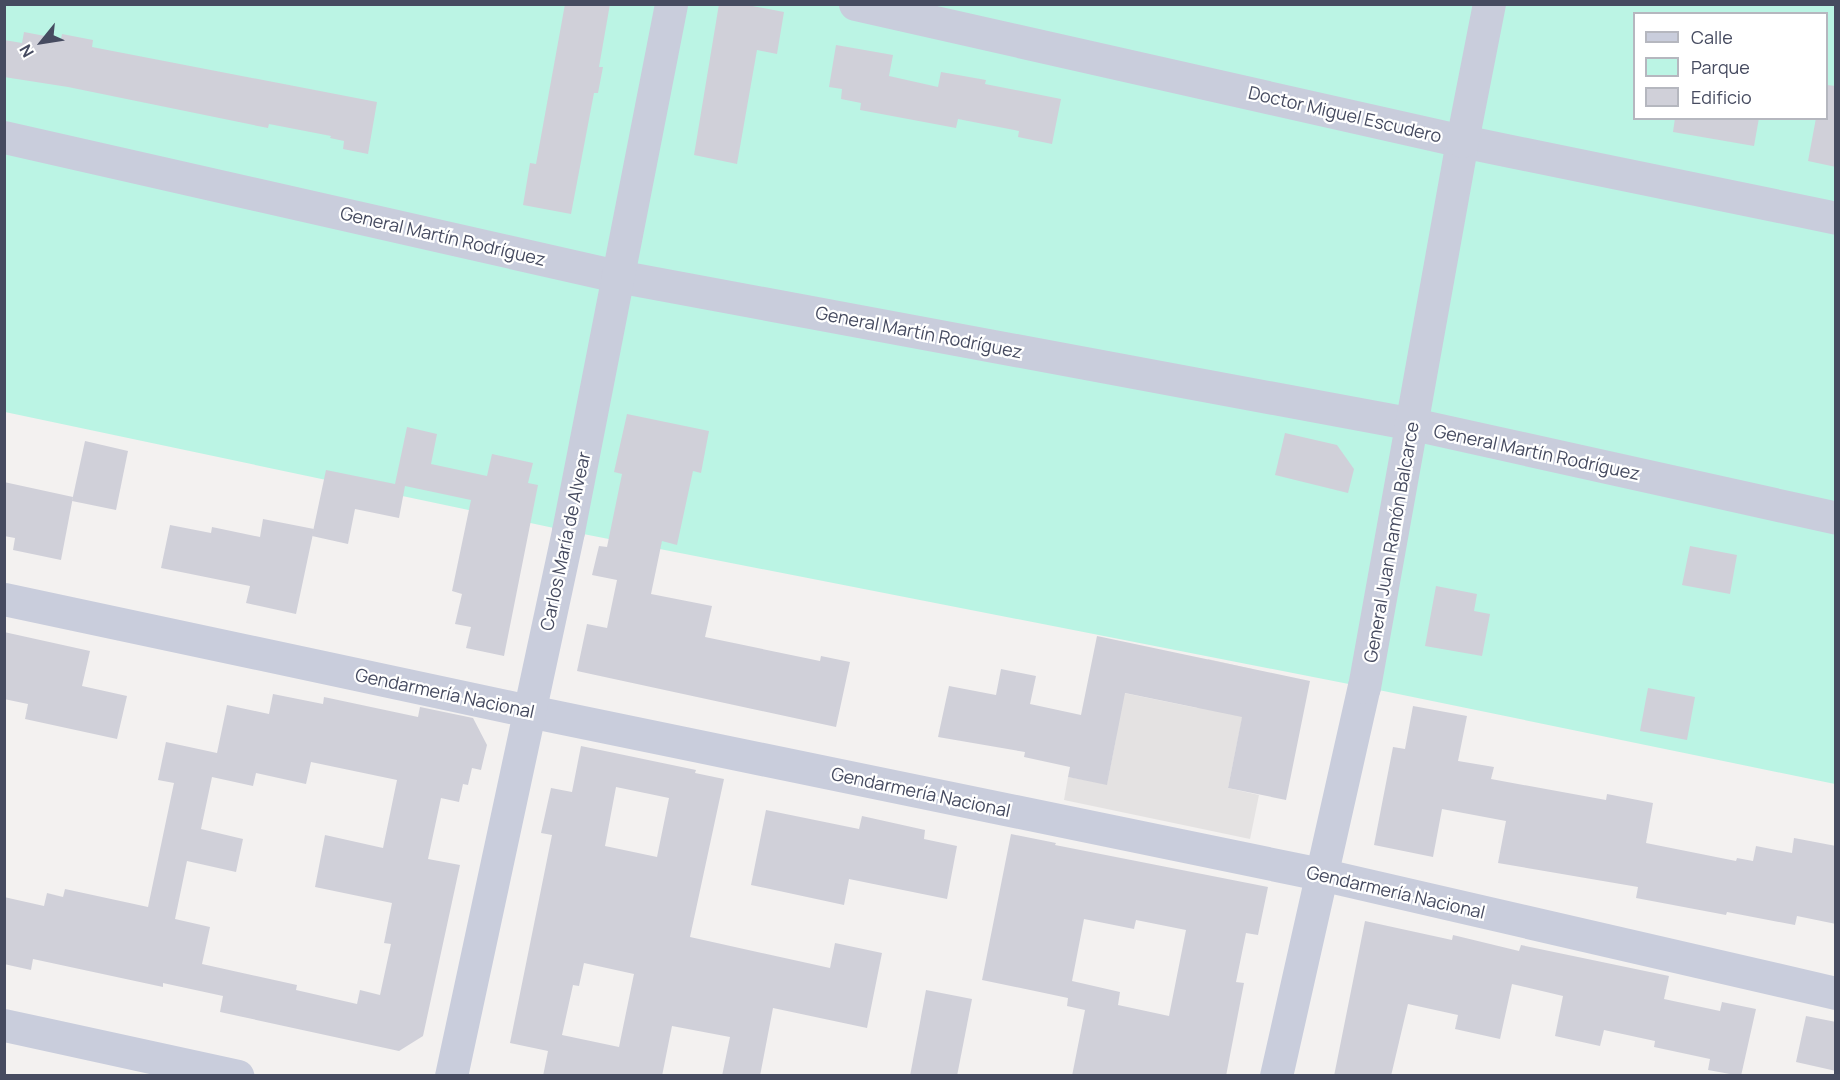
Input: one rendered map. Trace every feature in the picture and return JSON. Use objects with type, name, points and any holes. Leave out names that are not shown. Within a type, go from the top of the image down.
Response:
[{"type":"street","name":"Carlos María de Alvear","points":[[451,1076],[568,531],[671,4]]},
{"type":"street","name":"Doctor Miguel Escudero","points":[[855,4],[1462,141],[1836,218]]},
{"type":"street","name":"General Juan Ramón Balcarce","points":[[1276,1076],[1364,687],[1462,141],[1489,4]]},
{"type":"street","name":"General Martín Rodríguez","points":[[4,137],[617,276],[1413,424],[1836,518]]},
{"type":"street","name":"Gendarmería Nacional","points":[[4,599],[529,711],[1320,874],[1836,993]]},
{"type":"street","points":[[4,1025],[238,1076]]},
{"type":"shaded area","points":[[1208,659],[1252,669],[1228,788],[1259,795],[1250,839],[1064,800],[1068,777],[1107,784],[1116,738],[1119,692],[1197,708]]},
{"type":"green space","points":[[5,5],[1835,5],[1835,784],[1364,687],[568,531],[5,412]]},
{"type":"building","points":[[565,4],[610,4],[599,67],[603,67],[598,93],[594,93],[571,214],[523,205],[530,163],[536,164]]},
{"type":"building","points":[[719,4],[742,4],[784,12],[777,54],[757,50],[737,164],[694,155]]},
{"type":"building","points":[[24,32],[61,39],[62,34],[93,40],[92,47],[377,102],[368,154],[343,149],[344,141],[330,138],[331,136],[269,124],[268,128],[68,87],[4,77],[4,40],[22,43]]},
{"type":"building","points":[[836,45],[893,55],[889,76],[938,87],[941,72],[986,80],[985,84],[1061,99],[1052,144],[1018,137],[1019,131],[958,119],[956,128],[860,110],[861,103],[841,99],[842,89],[829,87]]},
{"type":"building","points":[[1828,85],[1836,86],[1836,167],[1808,161],[1816,120],[1828,120]]},
{"type":"building","points":[[1675,120],[1759,120],[1754,146],[1673,132]]},
{"type":"building","points":[[627,414],[709,431],[701,473],[693,471],[677,545],[662,541],[651,594],[712,606],[705,637],[820,661],[821,656],[850,662],[836,727],[577,671],[587,624],[607,628],[617,580],[592,575],[599,546],[607,547],[622,474],[614,472]]},
{"type":"building","points":[[407,427],[437,434],[431,464],[487,476],[492,454],[533,463],[528,483],[538,485],[504,656],[466,648],[471,627],[455,624],[462,594],[452,591],[471,500],[405,486],[399,518],[355,509],[348,544],[312,536],[326,470],[395,484]]},
{"type":"building","points":[[1285,433],[1337,445],[1354,469],[1348,493],[1275,475]]},
{"type":"building","points":[[85,441],[128,451],[116,510],[72,501]]},
{"type":"building","points":[[4,482],[73,497],[61,560],[13,550],[15,538],[4,536]]},
{"type":"building","points":[[263,519],[314,529],[296,614],[246,603],[250,586],[161,568],[170,525],[211,533],[212,527],[260,537]]},
{"type":"building","points":[[1690,546],[1737,555],[1730,594],[1682,585]]},
{"type":"building","points":[[1436,586],[1477,594],[1474,611],[1490,614],[1482,656],[1425,646]]},
{"type":"building","points":[[4,632],[90,651],[82,686],[127,696],[117,739],[25,719],[28,704],[4,699]]},
{"type":"building","points":[[1097,636],[1310,681],[1286,800],[1228,788],[1242,717],[1125,693],[1107,785],[1068,777],[1070,767],[1024,757],[1025,752],[938,737],[949,686],[996,695],[1001,669],[1036,676],[1030,704],[1081,715]]},
{"type":"building","points":[[1648,688],[1695,697],[1687,740],[1640,731]]},
{"type":"building","points":[[273,694],[323,704],[324,697],[418,717],[420,707],[473,718],[487,745],[481,770],[472,768],[468,785],[463,784],[459,802],[441,798],[428,859],[460,865],[423,1036],[399,1051],[220,1012],[223,996],[163,983],[163,987],[33,959],[31,970],[4,964],[4,897],[44,906],[47,893],[63,897],[65,889],[148,907],[174,783],[158,780],[166,742],[217,753],[227,705],[269,714]],"holes":[[[311,762],[397,780],[383,848],[325,835],[315,887],[392,903],[384,943],[391,944],[380,995],[360,990],[357,1004],[296,990],[297,985],[202,964],[210,927],[175,919],[187,861],[236,872],[243,839],[201,829],[212,777],[253,786],[256,773],[306,784]]]},
{"type":"building","points":[[1413,706],[1467,716],[1458,761],[1494,767],[1491,779],[1606,800],[1607,794],[1653,803],[1646,843],[1736,861],[1737,858],[1753,861],[1756,846],[1792,853],[1794,838],[1836,846],[1836,924],[1797,916],[1795,925],[1727,912],[1726,915],[1636,898],[1638,887],[1498,863],[1506,821],[1442,809],[1433,857],[1374,845],[1393,747],[1405,749]]},
{"type":"building","points":[[581,746],[696,770],[695,773],[724,779],[690,937],[830,968],[835,943],[882,953],[867,1028],[773,1008],[760,1076],[722,1076],[730,1037],[672,1026],[662,1076],[543,1076],[548,1051],[510,1043],[552,835],[541,833],[551,788],[572,792]],"holes":[[[616,787],[669,798],[657,857],[605,846]],[[584,963],[634,974],[619,1047],[562,1035],[573,985],[579,986]]]},
{"type":"building","points":[[766,810],[859,829],[862,816],[925,830],[924,839],[957,846],[947,899],[849,879],[844,905],[751,885]]},
{"type":"building","points":[[1011,834],[1056,843],[1055,845],[1268,887],[1258,935],[1246,933],[1236,982],[1244,983],[1226,1076],[1072,1076],[1085,1010],[1067,1006],[1068,998],[982,980]],"holes":[[[1084,919],[1134,929],[1136,920],[1186,930],[1169,1016],[1118,1005],[1120,992],[1072,981]]]},
{"type":"building","points":[[1365,921],[1452,940],[1453,935],[1519,951],[1521,945],[1669,976],[1664,999],[1720,1011],[1722,1002],[1756,1009],[1741,1076],[1708,1070],[1710,1059],[1654,1047],[1655,1041],[1604,1030],[1600,1046],[1555,1036],[1563,996],[1512,984],[1500,1039],[1455,1029],[1458,1015],[1408,1004],[1391,1076],[1334,1076]]},
{"type":"building","points":[[926,990],[972,999],[957,1076],[910,1076]]},
{"type":"building","points":[[1806,1016],[1836,1022],[1836,1071],[1796,1062]]}]
